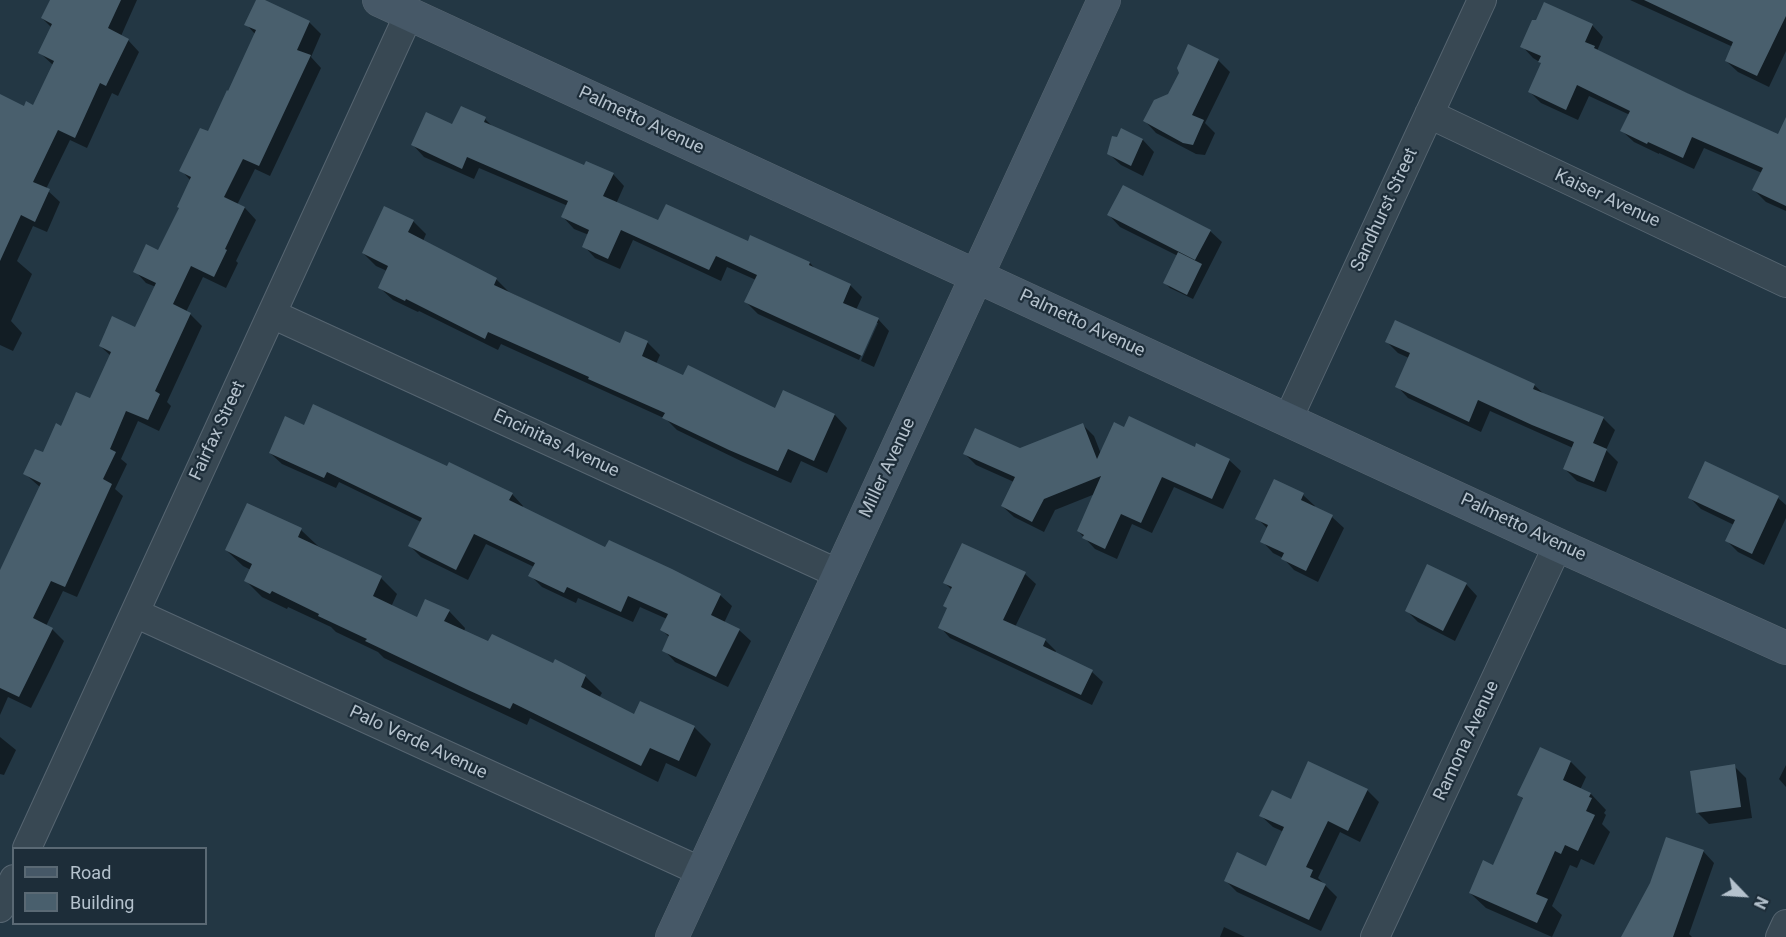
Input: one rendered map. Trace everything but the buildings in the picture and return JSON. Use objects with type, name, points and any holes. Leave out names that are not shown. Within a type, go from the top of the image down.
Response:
[{"type":"street","name":"Palmetto Avenue","points":[[379,0],[1558,545],[1786,648]]},
{"type":"street","name":"Miller Avenue","points":[[672,937],[1104,0]]},
{"type":"street","name":"Sandhurst Street","points":[[1288,419],[1482,0]]},
{"type":"street","name":"Fairfax Street","points":[[28,847],[409,14]]},
{"type":"street","name":"Kaiser Avenue","points":[[1429,114],[1786,283]]},
{"type":"street","name":"Encinitas Avenue","points":[[272,314],[839,574]]},
{"type":"street","name":"Ramona Avenue","points":[[1375,937],[1558,545]]},
{"type":"street","name":"Palo Verde Avenue","points":[[135,613],[702,872]]},
{"type":"street","points":[[0,908],[12,883]]},
{"type":"street","points":[[1780,937],[1786,924]]}]
